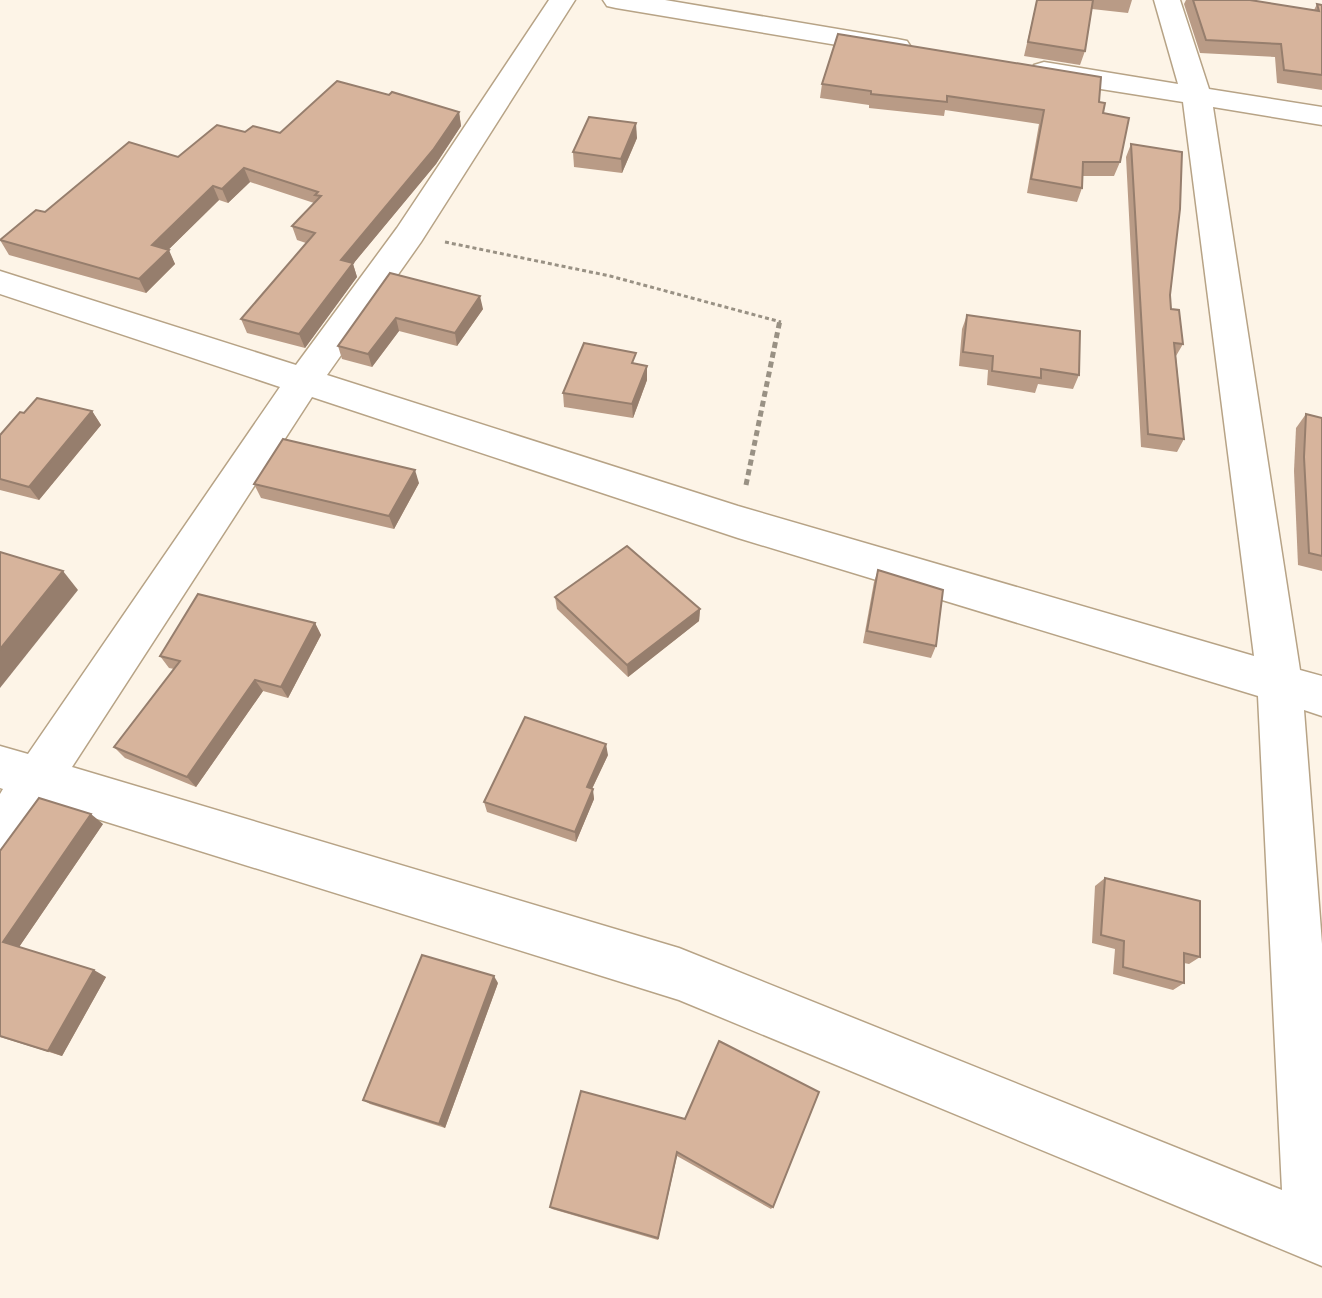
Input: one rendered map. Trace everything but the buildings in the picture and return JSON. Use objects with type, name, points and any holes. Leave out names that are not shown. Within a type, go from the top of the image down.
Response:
[{"type":"street","points":[[0,836],[18,774],[409,235],[562,0]]},
{"type":"street","points":[[616,0],[930,52]]},
{"type":"street","points":[[18,774],[679,974],[1318,1234],[1280,684],[1197,97],[1167,0]]},
{"type":"street","points":[[1024,68],[1322,116]]},
{"type":"street","points":[[0,282],[738,522],[1322,696]]},
{"type":"path","points":[[409,235],[610,276],[781,320],[738,522]]}]
